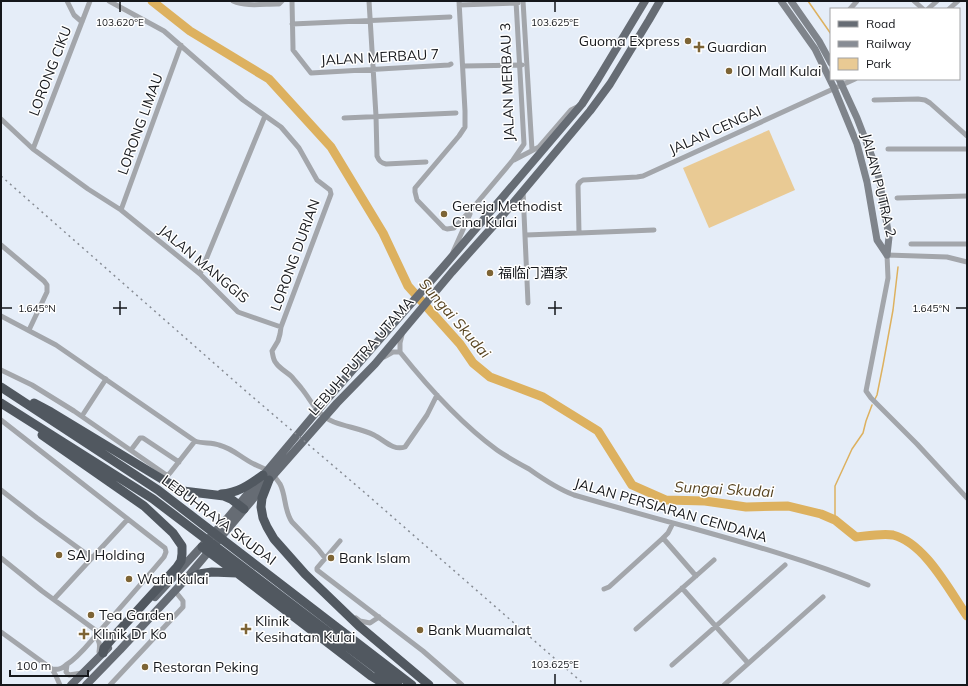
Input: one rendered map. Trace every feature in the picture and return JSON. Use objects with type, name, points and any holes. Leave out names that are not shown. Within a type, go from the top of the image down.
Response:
[{"type":"highway","points":[[1,387],[51,412],[145,465],[165,481],[184,491],[224,496],[242,506]]},
{"type":"highway","name":"LEBUHRAYA SKUDAI","points":[[1,387],[158,490],[412,685]]},
{"type":"highway","points":[[1,403],[55,445],[144,506],[173,533],[182,546],[181,561],[177,567],[116,634],[104,648],[101,655]]},
{"type":"highway","points":[[1,403],[153,499],[398,685]]},
{"type":"highway","points":[[211,494],[230,494],[266,478]]},
{"type":"highway","points":[[266,478],[261,507],[263,518],[274,539],[304,574],[359,626],[429,685]]},
{"type":"highway","points":[[205,550],[371,676],[386,685]]},
{"type":"highway","points":[[184,581],[199,574],[212,572],[237,573]]},
{"type":"main road","name":"LEBUH PUTRA UTAMA","points":[[205,550],[266,478],[329,397],[447,263],[582,104],[645,1]]},
{"type":"main road","name":"LEBUH PUTRA UTAMA","points":[[266,478],[375,364],[406,325],[523,191],[590,111],[606,89],[660,1]]},
{"type":"main road","points":[[86,685],[184,581],[205,550]]},
{"type":"main road","points":[[71,685],[205,550]]},
{"type":"street","points":[[67,1],[74,15],[82,22]]},
{"type":"street","name":"LORONG CIKU","points":[[33,149],[90,1]]},
{"type":"street","points":[[109,1],[164,31],[243,100],[265,116],[200,274]]},
{"type":"street","points":[[233,1],[239,4],[280,3]]},
{"type":"street","points":[[292,1],[292,24],[450,17]]},
{"type":"street","points":[[369,1],[374,69],[377,156],[382,163],[386,164],[426,162]]},
{"type":"street","name":"JALAN PUTRA 2","points":[[781,1],[815,49],[830,80]]},
{"type":"street","points":[[791,1],[819,41],[830,61]]},
{"type":"street","points":[[914,1],[923,8]]},
{"type":"street","points":[[929,8],[937,1]]},
{"type":"street","points":[[949,8],[958,1]]},
{"type":"street","name":"JALAN MERBAU 3","points":[[459,3],[465,127],[415,188],[417,200],[444,228],[447,229],[454,228],[471,210],[513,160],[524,144],[516,2]]},
{"type":"street","points":[[459,3],[523,2],[532,150]]},
{"type":"street","name":"JALAN MERBAU 7","points":[[292,24],[293,50],[311,73],[451,64]]},
{"type":"street","name":"LORONG LIMAU","points":[[121,210],[180,45]]},
{"type":"street","points":[[463,66],[527,65]]},
{"type":"street","name":"JALAN PUTRA 2","points":[[830,80],[857,144],[867,182],[877,240],[887,255]]},
{"type":"street","name":"JALAN CENGAI","points":[[579,233],[578,185],[582,180],[643,176],[834,88],[841,82],[853,80]]},
{"type":"street","name":"JALAN PUTRA 2","points":[[841,82],[874,162],[889,237],[887,255]]},
{"type":"street","points":[[874,100],[925,100],[967,136]]},
{"type":"street","points":[[513,160],[539,147],[571,110],[582,104]]},
{"type":"street","points":[[344,118],[456,113]]},
{"type":"street","name":"LORONG DURIAN","points":[[265,116],[281,127],[299,148],[317,180],[330,190],[331,194],[281,327]]},
{"type":"street","name":"JALAN MANGGIS","points":[[1,119],[33,149],[88,189],[121,210],[200,274],[238,312],[281,327]]},
{"type":"street","points":[[888,149],[967,149]]},
{"type":"street","points":[[523,191],[528,304]]},
{"type":"street","points":[[897,198],[967,196]]},
{"type":"street","points":[[447,263],[471,210]]},
{"type":"street","points":[[526,235],[654,230]]},
{"type":"street","points":[[1,244],[40,277],[47,285],[47,292],[29,330]]},
{"type":"street","points":[[911,244],[967,244]]},
{"type":"street","points":[[967,262],[947,257],[887,255],[888,278],[866,391],[870,398],[918,444],[967,498]]},
{"type":"street","points":[[1,316],[56,345],[195,441],[202,443],[210,442],[221,445],[271,473],[281,486],[288,517],[325,558]]},
{"type":"street","points":[[375,364],[387,354],[400,352],[401,337],[406,325]]},
{"type":"street","points":[[281,327],[278,342],[272,352],[276,364],[302,389],[314,408],[333,421],[367,432],[396,448],[405,447],[427,415],[437,395]]},
{"type":"street","name":"JALAN PERSIARAN CENDANA","points":[[400,352],[450,410],[497,449],[562,490],[574,495],[775,552],[868,585]]},
{"type":"street","points":[[1,370],[32,385],[82,416],[131,450],[145,465],[165,474],[168,475],[170,473],[195,441]]},
{"type":"street","points":[[82,416],[106,379]]},
{"type":"street","points":[[1,420],[165,548],[166,552],[164,557],[133,594],[67,665],[60,669],[52,669]]},
{"type":"street","points":[[131,450],[140,438],[143,438],[179,462]]},
{"type":"street","points":[[1,490],[92,558]]},
{"type":"street","points":[[54,599],[128,519]]},
{"type":"street","points":[[604,589],[609,587],[663,538],[668,533],[673,523]]},
{"type":"street","points":[[663,538],[696,576]]},
{"type":"street","points":[[340,541],[317,568],[317,570],[423,651],[462,685]]},
{"type":"street","points":[[1,558],[96,634],[111,636],[116,634]]},
{"type":"street","points":[[636,629],[714,560]]},
{"type":"street","points":[[672,665],[785,565]]},
{"type":"street","points":[[682,588],[748,663]]},
{"type":"street","points":[[110,685],[183,607],[184,601],[175,590]]},
{"type":"street","points":[[321,590],[360,621],[370,623],[379,617]]},
{"type":"street","points":[[724,685],[823,597]]},
{"type":"street","points":[[1,632],[52,669],[60,685]]},
{"type":"street","points":[[96,634],[100,644],[101,655]]},
{"type":"street","points":[[67,665],[66,672],[69,676],[83,673]]},
{"type":"green space","points":[[769,130],[795,190],[709,228],[683,168]]},
{"type":"waterway","name":"Sungai Skudai","points":[[152,1],[190,31],[269,79],[331,147],[383,233],[408,286],[460,344],[473,363],[490,377],[543,397],[598,431],[632,485],[666,500],[705,501],[746,507],[788,506],[821,514],[835,520],[856,537],[880,534],[893,535],[916,547],[926,557],[967,616]]},
{"type":"waterway","points":[[808,1],[830,33]]},
{"type":"waterway","points":[[875,399],[893,310],[898,267]]},
{"type":"waterway","points":[[835,520],[835,486],[852,449],[863,433],[872,405]]},
{"type":"railway","points":[[1,176],[248,393],[585,685]]},
{"type":"place","name":"Guoma Express","points":[[688,41]]},
{"type":"place","name":"Guardian","points":[[699,47]]},
{"type":"place","name":"IOI Mall Kulai","points":[[729,71]]},
{"type":"place","name":"Gereja Methodist Cina Kulai","points":[[444,214]]},
{"type":"place","name":"福临门酒家","points":[[490,273]]},
{"type":"place","name":"SAJ Holding","points":[[59,555]]},
{"type":"place","name":"Bank Islam","points":[[331,558]]},
{"type":"place","name":"Wafu Kulai","points":[[129,579]]},
{"type":"place","name":"Tea Garden","points":[[91,615]]},
{"type":"place","name":"Klinik Kesihatan Kulai","points":[[246,629]]},
{"type":"place","name":"Bank Muamalat","points":[[420,630]]},
{"type":"place","name":"Klinik Dr Ko","points":[[84,634]]},
{"type":"place","name":"Restoran Peking","points":[[145,667]]}]
